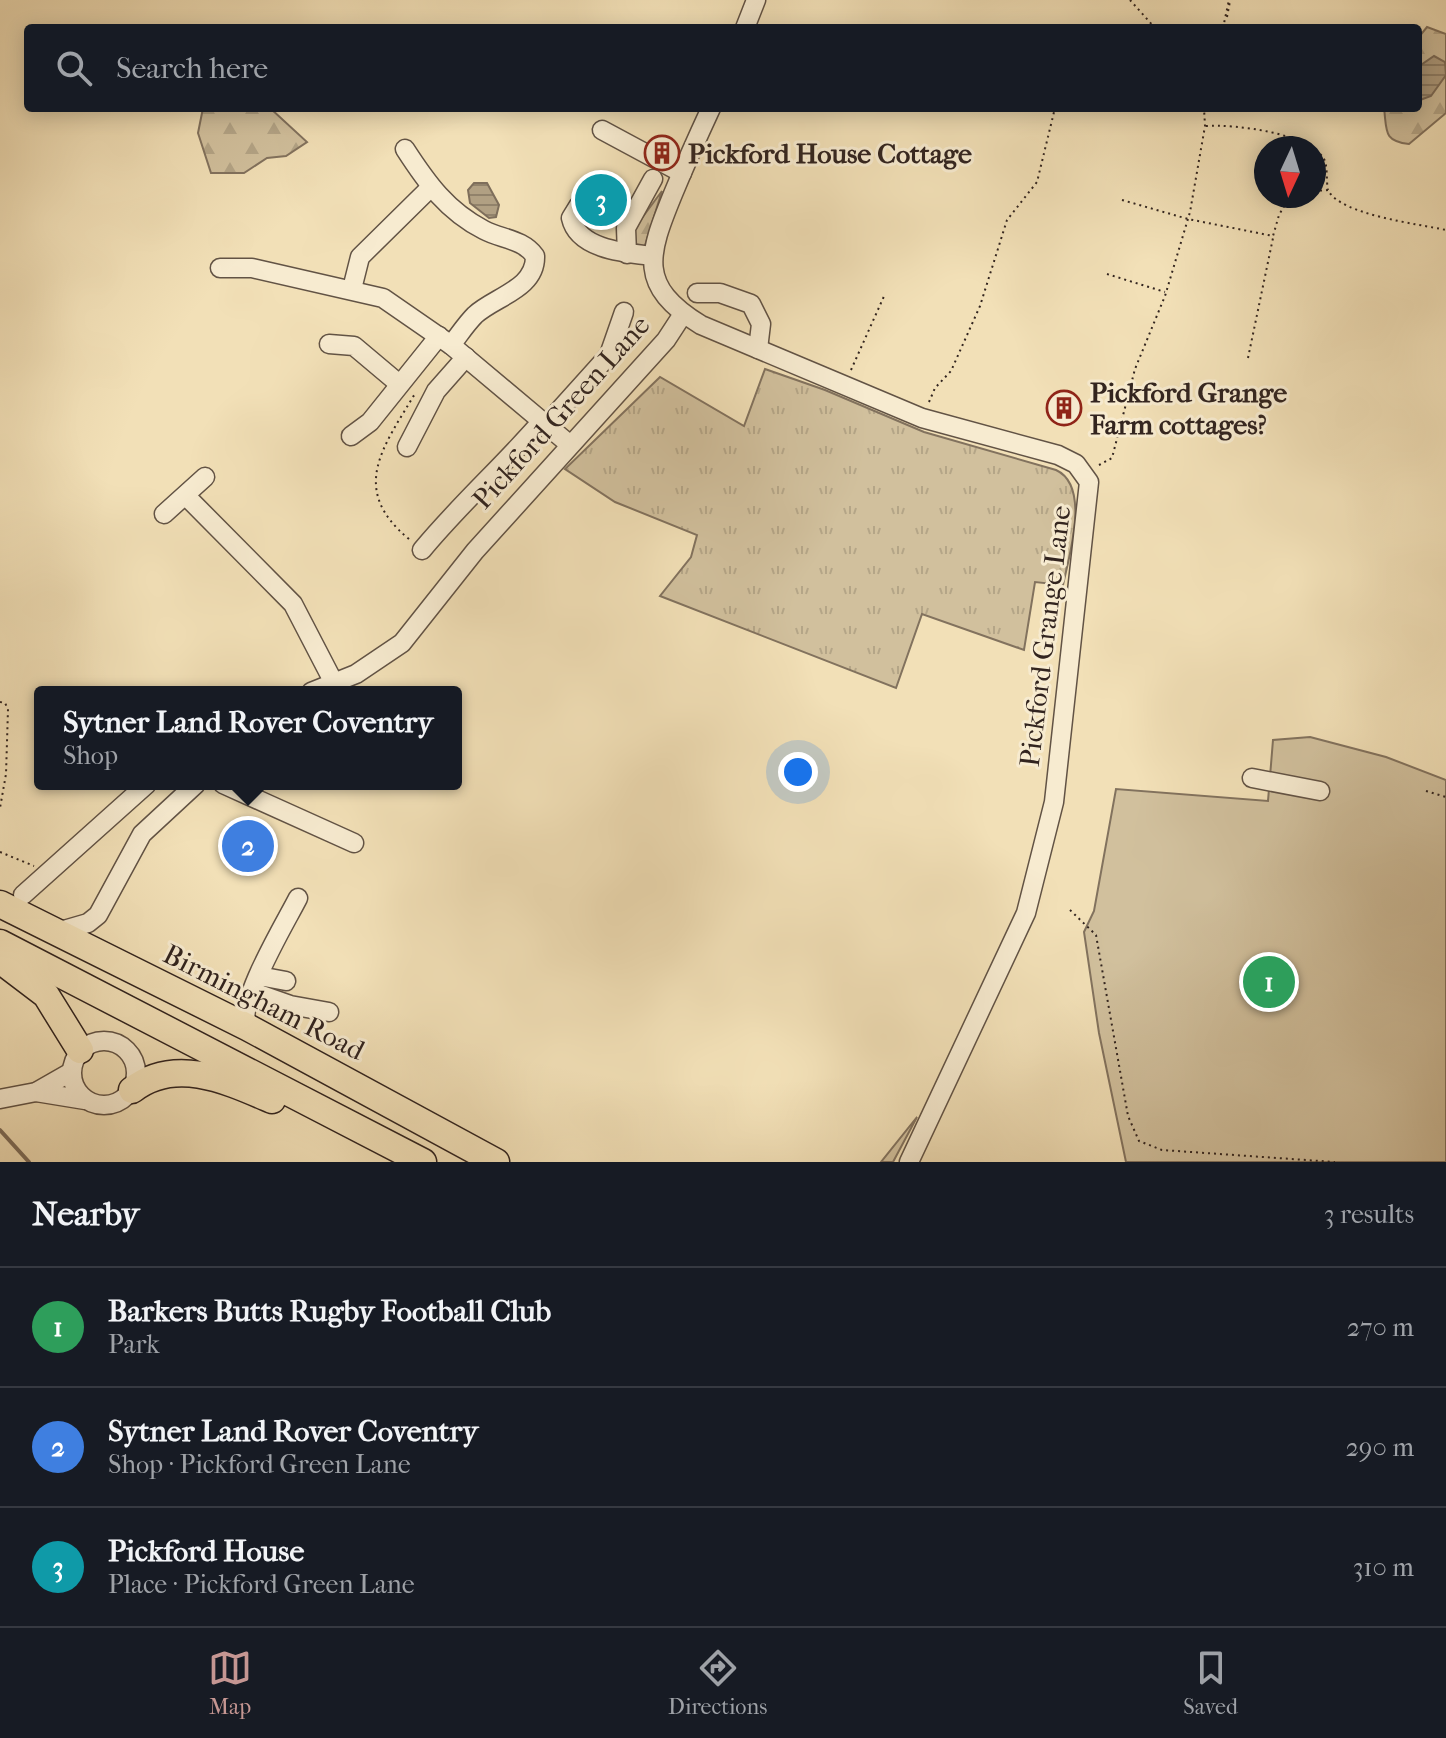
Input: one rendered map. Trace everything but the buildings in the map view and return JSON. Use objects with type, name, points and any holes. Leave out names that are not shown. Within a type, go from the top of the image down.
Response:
[{"type":"highway","name":"Birmingham Road","points":[[12,900],[57,932],[247,1027],[496,1162]]},
{"type":"highway","points":[[0,943],[423,1162]]},
{"type":"highway","points":[[0,960],[46,995],[76,1061]]},
{"type":"highway","points":[[132,1090],[158,1076],[202,1074],[243,1087],[415,1162]]},
{"type":"street","points":[[747,24],[756,0]]},
{"type":"street","points":[[579,205],[571,218],[578,232],[598,245],[627,254],[653,256],[654,240],[709,112]]},
{"type":"street","points":[[602,130],[682,173]]},
{"type":"street","points":[[351,436],[370,422],[398,383],[452,346],[477,314],[508,296],[525,279],[535,260],[528,249],[482,229],[447,206],[430,188],[405,149]]},
{"type":"street","points":[[627,254],[626,228],[653,179]]},
{"type":"street","points":[[352,289],[360,257],[430,188]]},
{"type":"street","name":"Pickford Green Lane","points":[[326,686],[375,664],[402,643],[475,551],[666,340],[683,314],[664,295],[653,256]]},
{"type":"street","points":[[220,268],[243,267],[383,298],[452,346],[569,444]]},
{"type":"street","points":[[697,293],[720,293],[751,304],[761,324],[758,349]]},
{"type":"street","points":[[422,550],[457,507],[506,462],[609,355],[619,337],[624,312]]},
{"type":"street","name":"Pickford Grange Lane","points":[[683,314],[922,418],[1058,455],[1085,472],[1089,498],[1054,802],[1026,913],[909,1162]]},
{"type":"street","points":[[329,344],[354,346],[398,383]]},
{"type":"street","points":[[407,447],[436,391],[452,346]]},
{"type":"street","points":[[164,514],[205,477]]},
{"type":"street","points":[[186,496],[293,604],[334,683]]},
{"type":"street","points":[[1252,778],[1320,791]]},
{"type":"street","points":[[12,900],[41,870],[140,790]]},
{"type":"street","points":[[57,932],[88,923],[101,910],[142,834],[190,790]]},
{"type":"street","points":[[236,790],[354,843]]},
{"type":"street","points":[[247,1027],[243,1019],[256,984],[298,898]]},
{"type":"street","points":[[256,984],[286,981]]},
{"type":"street","points":[[256,984],[290,1005],[329,1012]]},
{"type":"street","points":[[0,1099],[36,1092],[95,1104],[116,1103],[132,1090],[136,1070],[134,1059],[120,1044],[99,1040],[36,1092]]},
{"type":"street","points":[[76,1061],[78,1092],[85,1100]]},
{"type":"path","points":[[1130,0],[1151,24]]},
{"type":"path","points":[[1224,24],[1231,10],[1230,0]]},
{"type":"path","points":[[926,408],[935,388],[951,371],[980,306],[1007,220],[1037,182],[1054,112]]},
{"type":"path","points":[[1085,472],[1112,458],[1135,369],[1166,292],[1188,219],[1205,126],[1204,112]]},
{"type":"path","points":[[1205,126],[1222,125],[1293,138],[1313,146],[1326,162],[1328,190],[1332,197],[1356,210],[1446,230]]},
{"type":"path","points":[[1122,200],[1188,219],[1273,236]]},
{"type":"path","points":[[1248,358],[1273,236],[1283,208]]},
{"type":"path","points":[[1107,274],[1166,292]]},
{"type":"path","points":[[848,377],[885,294]]},
{"type":"path","points":[[384,447],[375,468],[377,498],[391,524],[422,550]]},
{"type":"path","points":[[0,702],[5,703],[8,709],[6,774],[0,808]]},
{"type":"path","points":[[1426,791],[1446,797]]},
{"type":"path","points":[[0,852],[41,870]]},
{"type":"path","points":[[1070,910],[1096,935],[1128,1116],[1139,1141],[1162,1150],[1335,1162]]},
{"type":"green space","points":[[1427,27],[1446,34],[1446,113],[1409,144],[1401,143],[1388,134],[1384,112],[1422,112],[1422,33]]},
{"type":"green space","points":[[202,112],[274,112],[307,142],[286,156],[267,158],[244,173],[211,173],[198,133]]},
{"type":"green space","points":[[662,191],[643,252],[631,250],[633,230]]},
{"type":"green space","points":[[765,369],[825,390],[924,432],[1056,470],[1067,478],[1073,491],[1075,523],[1063,585],[1035,582],[1024,650],[922,614],[896,688],[660,596],[691,557],[697,535],[615,502],[565,469],[660,377],[744,426]]},
{"type":"green space","points":[[1310,737],[1386,757],[1446,780],[1446,1162],[1126,1162],[1099,1033],[1084,932],[1094,911],[1116,789],[1268,801],[1273,740]]},
{"type":"green space","points":[[917,1117],[893,1162],[881,1162]]},
{"type":"shaded area","points":[[1434,56],[1445,62],[1446,75],[1431,96],[1422,99],[1422,64]]},
{"type":"shaded area","points":[[474,183],[487,183],[499,205],[496,217],[489,218],[470,203],[468,190]]},
{"type":"waterway","points":[[0,1130],[29,1162]]},
{"type":"place","name":"Pickford House Cottage","points":[[662,153]]},
{"type":"place","name":"Pickford House","points":[[601,200]]},
{"type":"place","name":"Pickford Grange Farm cottages?","points":[[1064,408]]},
{"type":"place","name":"Sytner Land Rover Coventry","points":[[248,846]]},
{"type":"place","name":"Barkers Butts Rugby Football Club","points":[[1269,982]]}]
